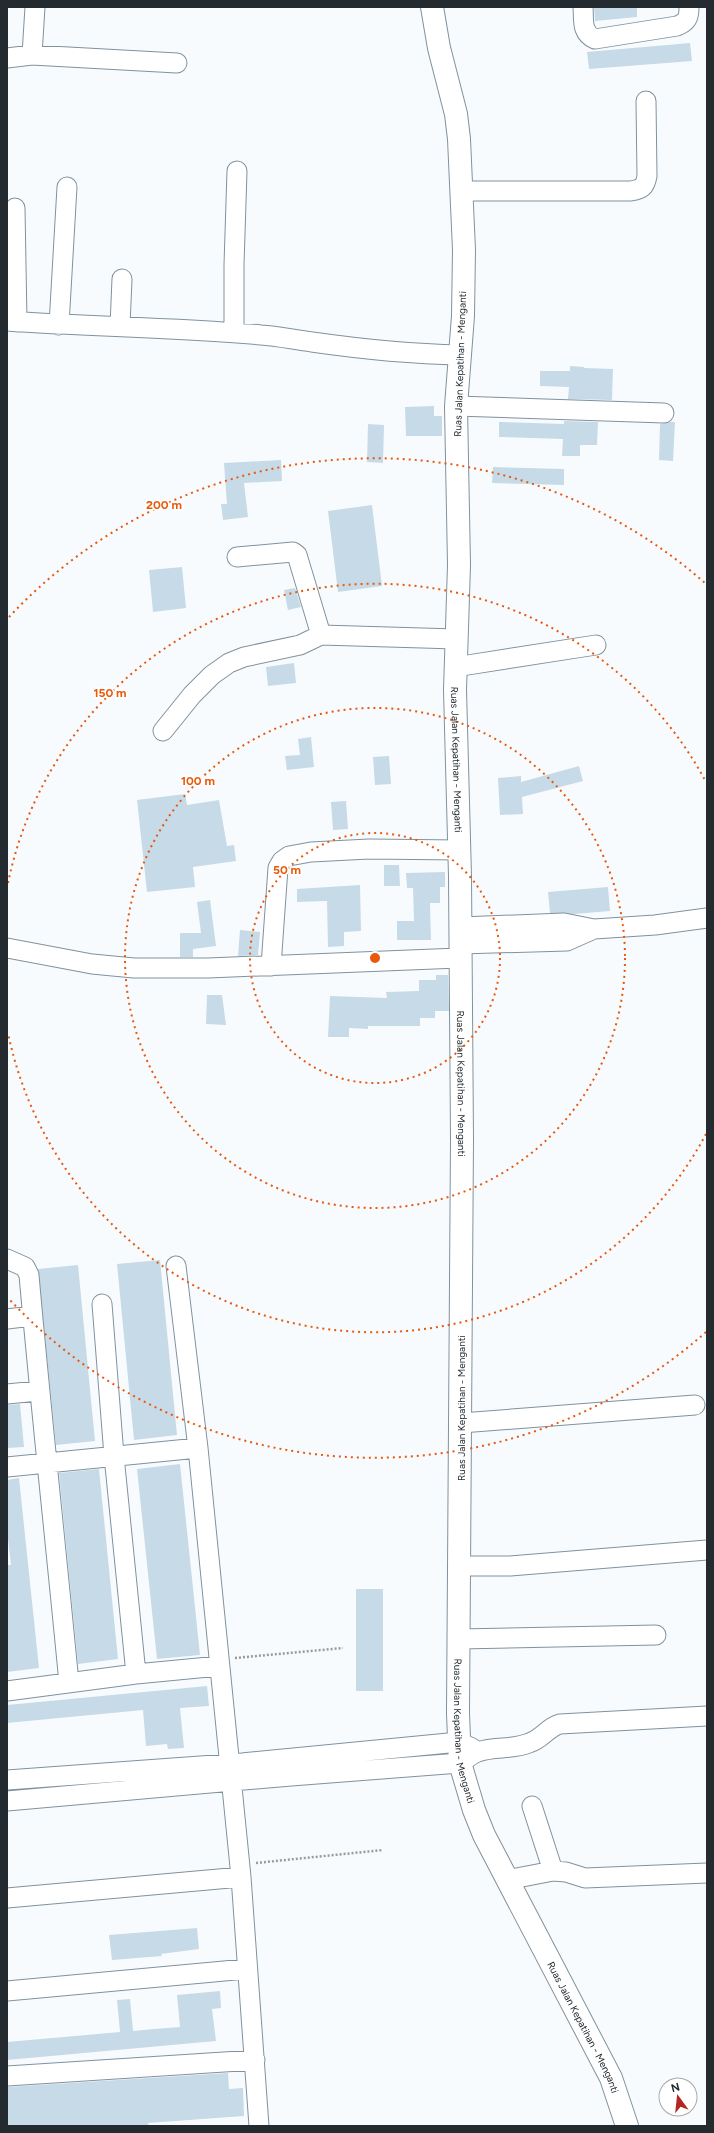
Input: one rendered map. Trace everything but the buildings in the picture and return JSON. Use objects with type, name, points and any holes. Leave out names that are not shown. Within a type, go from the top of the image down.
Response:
[{"type":"main road","name":"Ruas Jalan Kepatihan - Menganti","points":[[432,7],[439,48],[456,114],[462,190],[463,316],[456,406],[459,564],[455,667],[459,850],[462,1139],[459,1752],[474,1810],[507,1880],[610,2078],[627,2126]]},
{"type":"street","points":[[32,55],[35,7]]},
{"type":"street","points":[[582,7],[584,30],[588,36],[595,38],[677,26],[685,23],[689,17],[689,7]]},
{"type":"street","points":[[7,58],[32,55],[177,63]]},
{"type":"street","points":[[462,190],[631,191],[642,189],[646,184],[647,176],[646,102]]},
{"type":"street","points":[[234,332],[234,259],[237,171]]},
{"type":"street","points":[[59,325],[67,186]]},
{"type":"street","points":[[15,208],[12,322],[234,332],[365,349],[426,354],[460,354]]},
{"type":"street","points":[[120,326],[122,279]]},
{"type":"street","points":[[456,406],[664,413]]},
{"type":"street","points":[[237,557],[293,552],[297,554],[321,636]]},
{"type":"street","points":[[163,731],[192,695],[229,663],[244,657],[300,645],[321,636],[456,639]]},
{"type":"street","points":[[455,667],[596,645]]},
{"type":"street","points":[[271,966],[278,868],[282,861],[289,856],[311,852],[369,849],[459,850]]},
{"type":"street","points":[[7,948],[92,964],[134,968],[271,966],[460,943],[564,923],[594,929],[656,925],[707,918]]},
{"type":"street","points":[[7,1260],[19,1263],[27,1270],[38,1391],[48,1462],[69,1683]]},
{"type":"street","points":[[176,1266],[226,1662],[230,1782],[240,1871],[246,1968],[255,2060],[259,2126]]},
{"type":"street","points":[[102,1304],[114,1456],[136,1674]]},
{"type":"street","points":[[7,1319],[32,1316]]},
{"type":"street","points":[[7,1394],[38,1391]]},
{"type":"street","points":[[461,1423],[695,1405]]},
{"type":"street","points":[[7,1466],[198,1448]]},
{"type":"street","points":[[460,1566],[510,1566],[707,1550]]},
{"type":"street","points":[[459,1639],[656,1634]]},
{"type":"street","points":[[7,1691],[226,1662]]},
{"type":"street","points":[[7,1780],[229,1763],[478,1751],[520,1746],[530,1743],[541,1738],[553,1726],[560,1724],[707,1716]]},
{"type":"street","points":[[7,1801],[230,1782],[459,1752]]},
{"type":"street","points":[[532,1806],[553,1871]]},
{"type":"street","points":[[7,1898],[240,1871]]},
{"type":"street","points":[[507,1880],[553,1871],[585,1878],[707,1873]]},
{"type":"street","points":[[7,1991],[246,1968]]},
{"type":"street","points":[[7,2076],[255,2060]]},
{"type":"path","points":[[226,1662],[343,1648]]},
{"type":"path","points":[[240,1871],[383,1850]]}]
